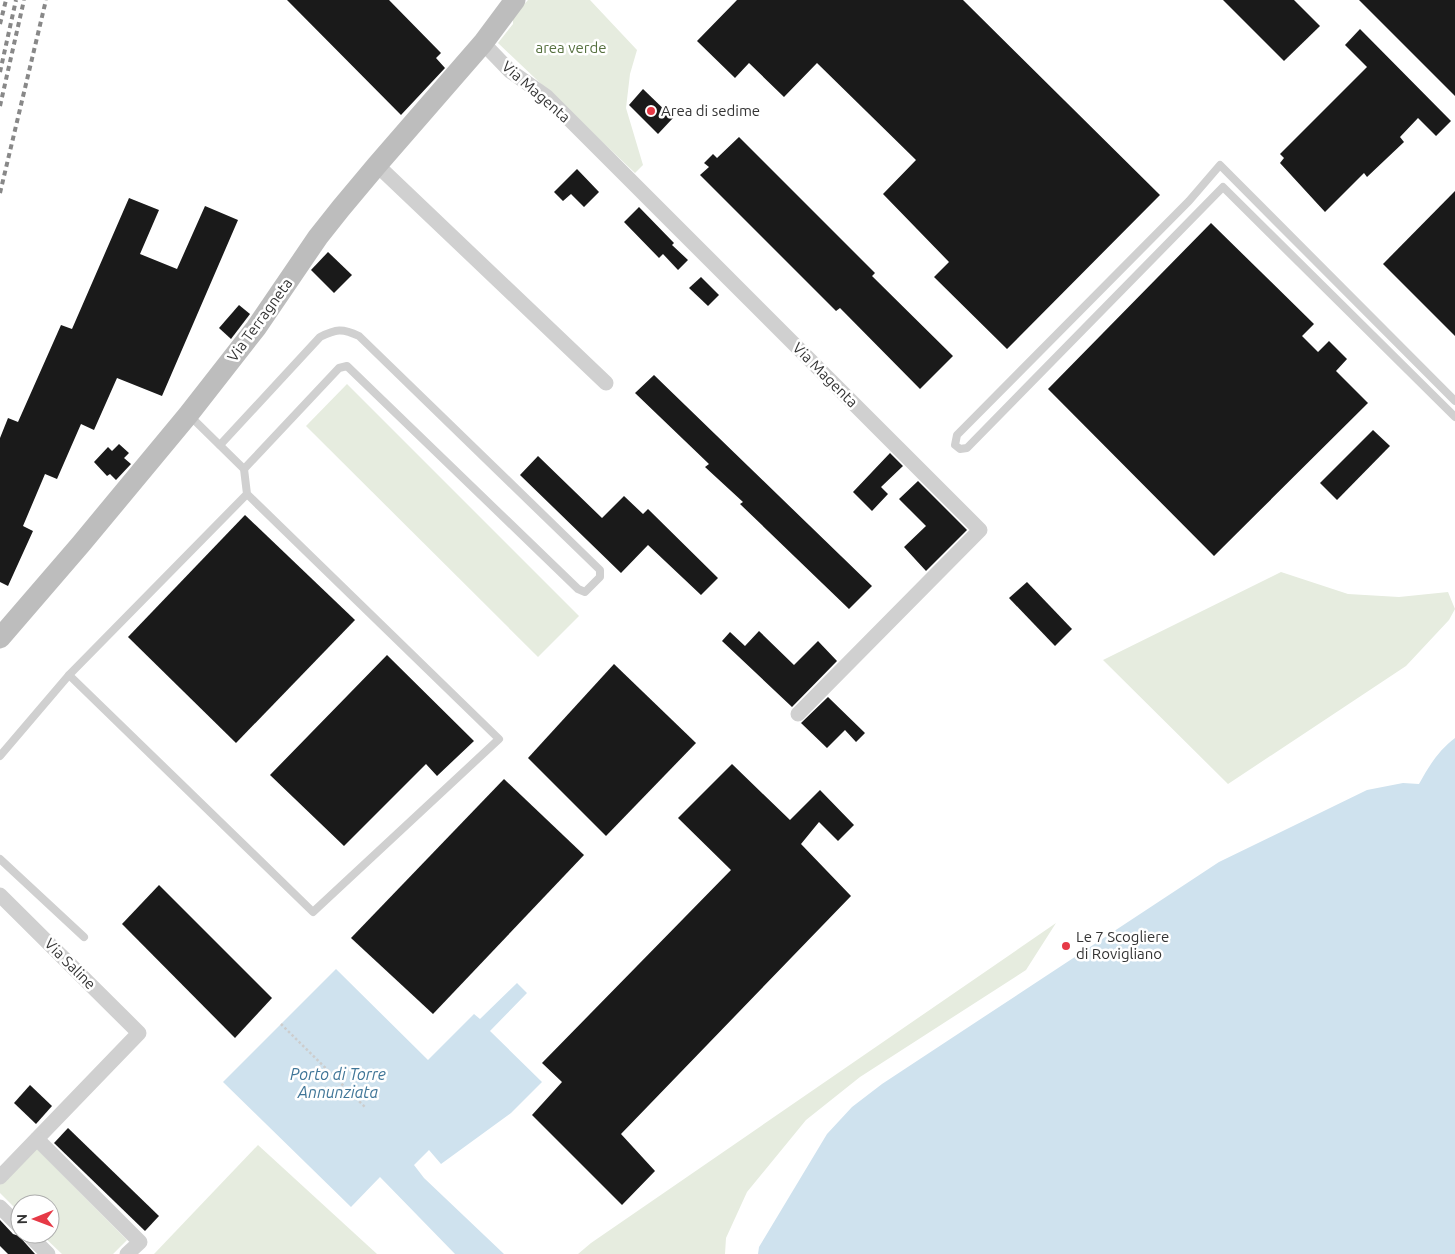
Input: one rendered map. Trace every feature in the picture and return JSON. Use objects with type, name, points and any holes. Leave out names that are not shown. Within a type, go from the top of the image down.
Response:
[{"type":"street","name":"Via Terragneta","points":[[0,638],[188,415],[256,328],[318,237],[377,165],[483,43],[515,0]]},
{"type":"street","name":"Via Magenta","points":[[483,43],[510,71],[546,97],[980,530],[798,714]]},
{"type":"street","points":[[377,165],[606,383]]},
{"type":"street","name":"Via Saline","points":[[0,895],[140,1033],[37,1140]]},
{"type":"street","points":[[0,1177],[37,1140],[140,1242],[127,1254]]},
{"type":"street","points":[[0,1208],[10,1218]]},
{"type":"street","points":[[38,1244],[48,1254]]},
{"type":"lane","points":[[1455,401],[1220,165],[1189,201],[957,435],[955,445],[960,450],[967,448],[1223,187],[1455,416]]},
{"type":"lane","points":[[220,445],[320,337],[333,330],[347,331],[359,336],[600,570],[600,578],[585,592],[578,589],[347,366],[339,368],[244,469]]},
{"type":"lane","points":[[69,675],[313,912],[499,739],[246,494],[244,469],[188,415]]},
{"type":"lane","points":[[0,756],[69,675],[246,494]]},
{"type":"lane","points":[[0,859],[84,937]]},
{"type":"path","points":[[281,1024],[366,1108]]},
{"type":"green space","name":"area verde","points":[[528,0],[590,0],[637,50],[630,74],[626,108],[643,165],[635,173],[498,43],[513,24],[513,17]]},
{"type":"green space","points":[[347,384],[579,616],[538,657],[306,426]]},
{"type":"green space","points":[[1281,572],[1348,594],[1399,597],[1448,592],[1455,609],[1449,620],[1406,666],[1228,784],[1103,660]]},
{"type":"green space","points":[[1056,923],[1026,970],[860,1077],[806,1120],[747,1192],[726,1238],[725,1254],[578,1254],[591,1243]]},
{"type":"green space","points":[[258,1145],[377,1254],[154,1254]]},
{"type":"green space","points":[[35,1147],[127,1240],[113,1254],[62,1254],[52,1244],[60,1244],[60,1194],[10,1194],[10,1203],[0,1193],[0,1181]]},
{"type":"water","points":[[1455,738],[1455,1254],[758,1254],[759,1247],[827,1134],[852,1107],[882,1084],[1219,862],[1367,790],[1403,783],[1419,784],[1434,759]]},
{"type":"water","name":"Porto di Torre Annunziata","points":[[336,969],[428,1060],[474,1014],[480,1019],[517,983],[527,993],[490,1031],[542,1082],[511,1113],[441,1164],[429,1150],[414,1165],[424,1178],[504,1254],[455,1254],[380,1177],[351,1207],[223,1082]]},
{"type":"building","points":[[287,0],[389,0],[441,53],[436,58],[445,68],[401,115]]},
{"type":"building","points":[[737,0],[963,0],[1160,195],[1007,349],[934,277],[949,262],[883,194],[916,160],[817,63],[784,97],[749,63],[735,78],[697,41]]},
{"type":"building","points":[[1223,0],[1294,0],[1320,26],[1284,61]]},
{"type":"building","points":[[1359,0],[1455,0],[1455,96]]},
{"type":"building","points":[[1360,29],[1451,121],[1436,136],[1418,118],[1400,137],[1404,142],[1367,177],[1364,173],[1325,212],[1280,163],[1284,158],[1280,154],[1367,67],[1345,45]]},
{"type":"building","name":"Area di sedime","points":[[643,89],[673,118],[658,134],[629,105]]},
{"type":"building","points":[[739,137],[875,273],[872,276],[953,356],[920,389],[840,308],[836,311],[700,175],[709,167],[704,163],[713,154],[717,158]]},
{"type":"building","points":[[577,169],[599,192],[584,207],[571,194],[563,201],[554,192]]},
{"type":"building","points":[[1455,191],[1455,336],[1383,264]]},
{"type":"building","points":[[129,198],[159,210],[140,254],[177,269],[205,206],[238,220],[162,396],[117,378],[94,430],[81,424],[57,479],[45,474],[23,526],[33,531],[8,586],[0,582],[0,438],[8,418],[18,422],[61,325],[72,329]]},
{"type":"building","points":[[639,207],[674,243],[672,245],[688,260],[678,270],[663,254],[659,258],[624,222]]},
{"type":"building","points":[[1211,223],[1314,324],[1302,336],[1318,352],[1329,341],[1347,359],[1336,371],[1368,403],[1214,556],[1048,389]]},
{"type":"building","points":[[328,252],[352,275],[334,293],[311,270]]},
{"type":"building","points":[[701,277],[719,295],[708,306],[689,288]]},
{"type":"building","points":[[239,305],[250,314],[231,339],[219,328]]},
{"type":"building","points":[[654,375],[872,586],[849,609],[740,504],[743,502],[705,467],[709,464],[635,393]]},
{"type":"building","points":[[1373,430],[1390,446],[1337,500],[1320,483]]},
{"type":"building","points":[[119,444],[129,453],[124,458],[131,464],[116,480],[110,474],[107,476],[94,462],[108,447],[112,451]]},
{"type":"building","points":[[890,453],[903,466],[881,487],[888,494],[872,511],[853,492]]},
{"type":"building","points":[[538,456],[602,518],[624,496],[643,514],[648,509],[718,578],[701,595],[648,545],[621,573],[520,475]]},
{"type":"building","points":[[918,481],[967,530],[926,571],[904,547],[926,526],[899,499]]},
{"type":"building","points":[[245,515],[355,620],[236,743],[128,637]]},
{"type":"building","points":[[1027,582],[1072,629],[1055,646],[1009,598]]},
{"type":"building","points":[[759,631],[794,665],[818,641],[837,661],[792,707],[722,641],[730,632],[745,646]]},
{"type":"building","points":[[387,655],[474,741],[437,776],[426,764],[344,846],[270,775]]},
{"type":"building","points":[[614,664],[696,743],[606,836],[528,758]]},
{"type":"building","points":[[828,697],[865,733],[856,742],[845,730],[827,748],[801,723]]},
{"type":"building","points":[[732,764],[790,820],[820,790],[854,825],[838,841],[819,822],[801,844],[851,896],[621,1134],[655,1171],[622,1205],[532,1115],[562,1082],[542,1063],[731,870],[678,818]]},
{"type":"building","points":[[504,779],[584,855],[433,1014],[351,938]]},
{"type":"building","points":[[159,885],[272,998],[235,1038],[122,924]]},
{"type":"building","points":[[30,1085],[52,1106],[36,1124],[14,1103]]},
{"type":"building","points":[[68,1128],[159,1216],[145,1231],[54,1143]]},
{"type":"building","points":[[0,1220],[10,1231],[10,1244],[26,1244],[35,1254],[8,1254],[0,1246]]},
{"type":"railway","points":[[0,24],[6,0]]},
{"type":"railway","points":[[0,72],[16,0]]},
{"type":"railway","points":[[0,106],[24,0]]},
{"type":"railway","points":[[0,193],[46,0]]},
{"type":"place","name":"Area di sedime","points":[[651,111]]},
{"type":"place","name":"Le 7 Scogliere di Rovigliano","points":[[1066,946]]}]
